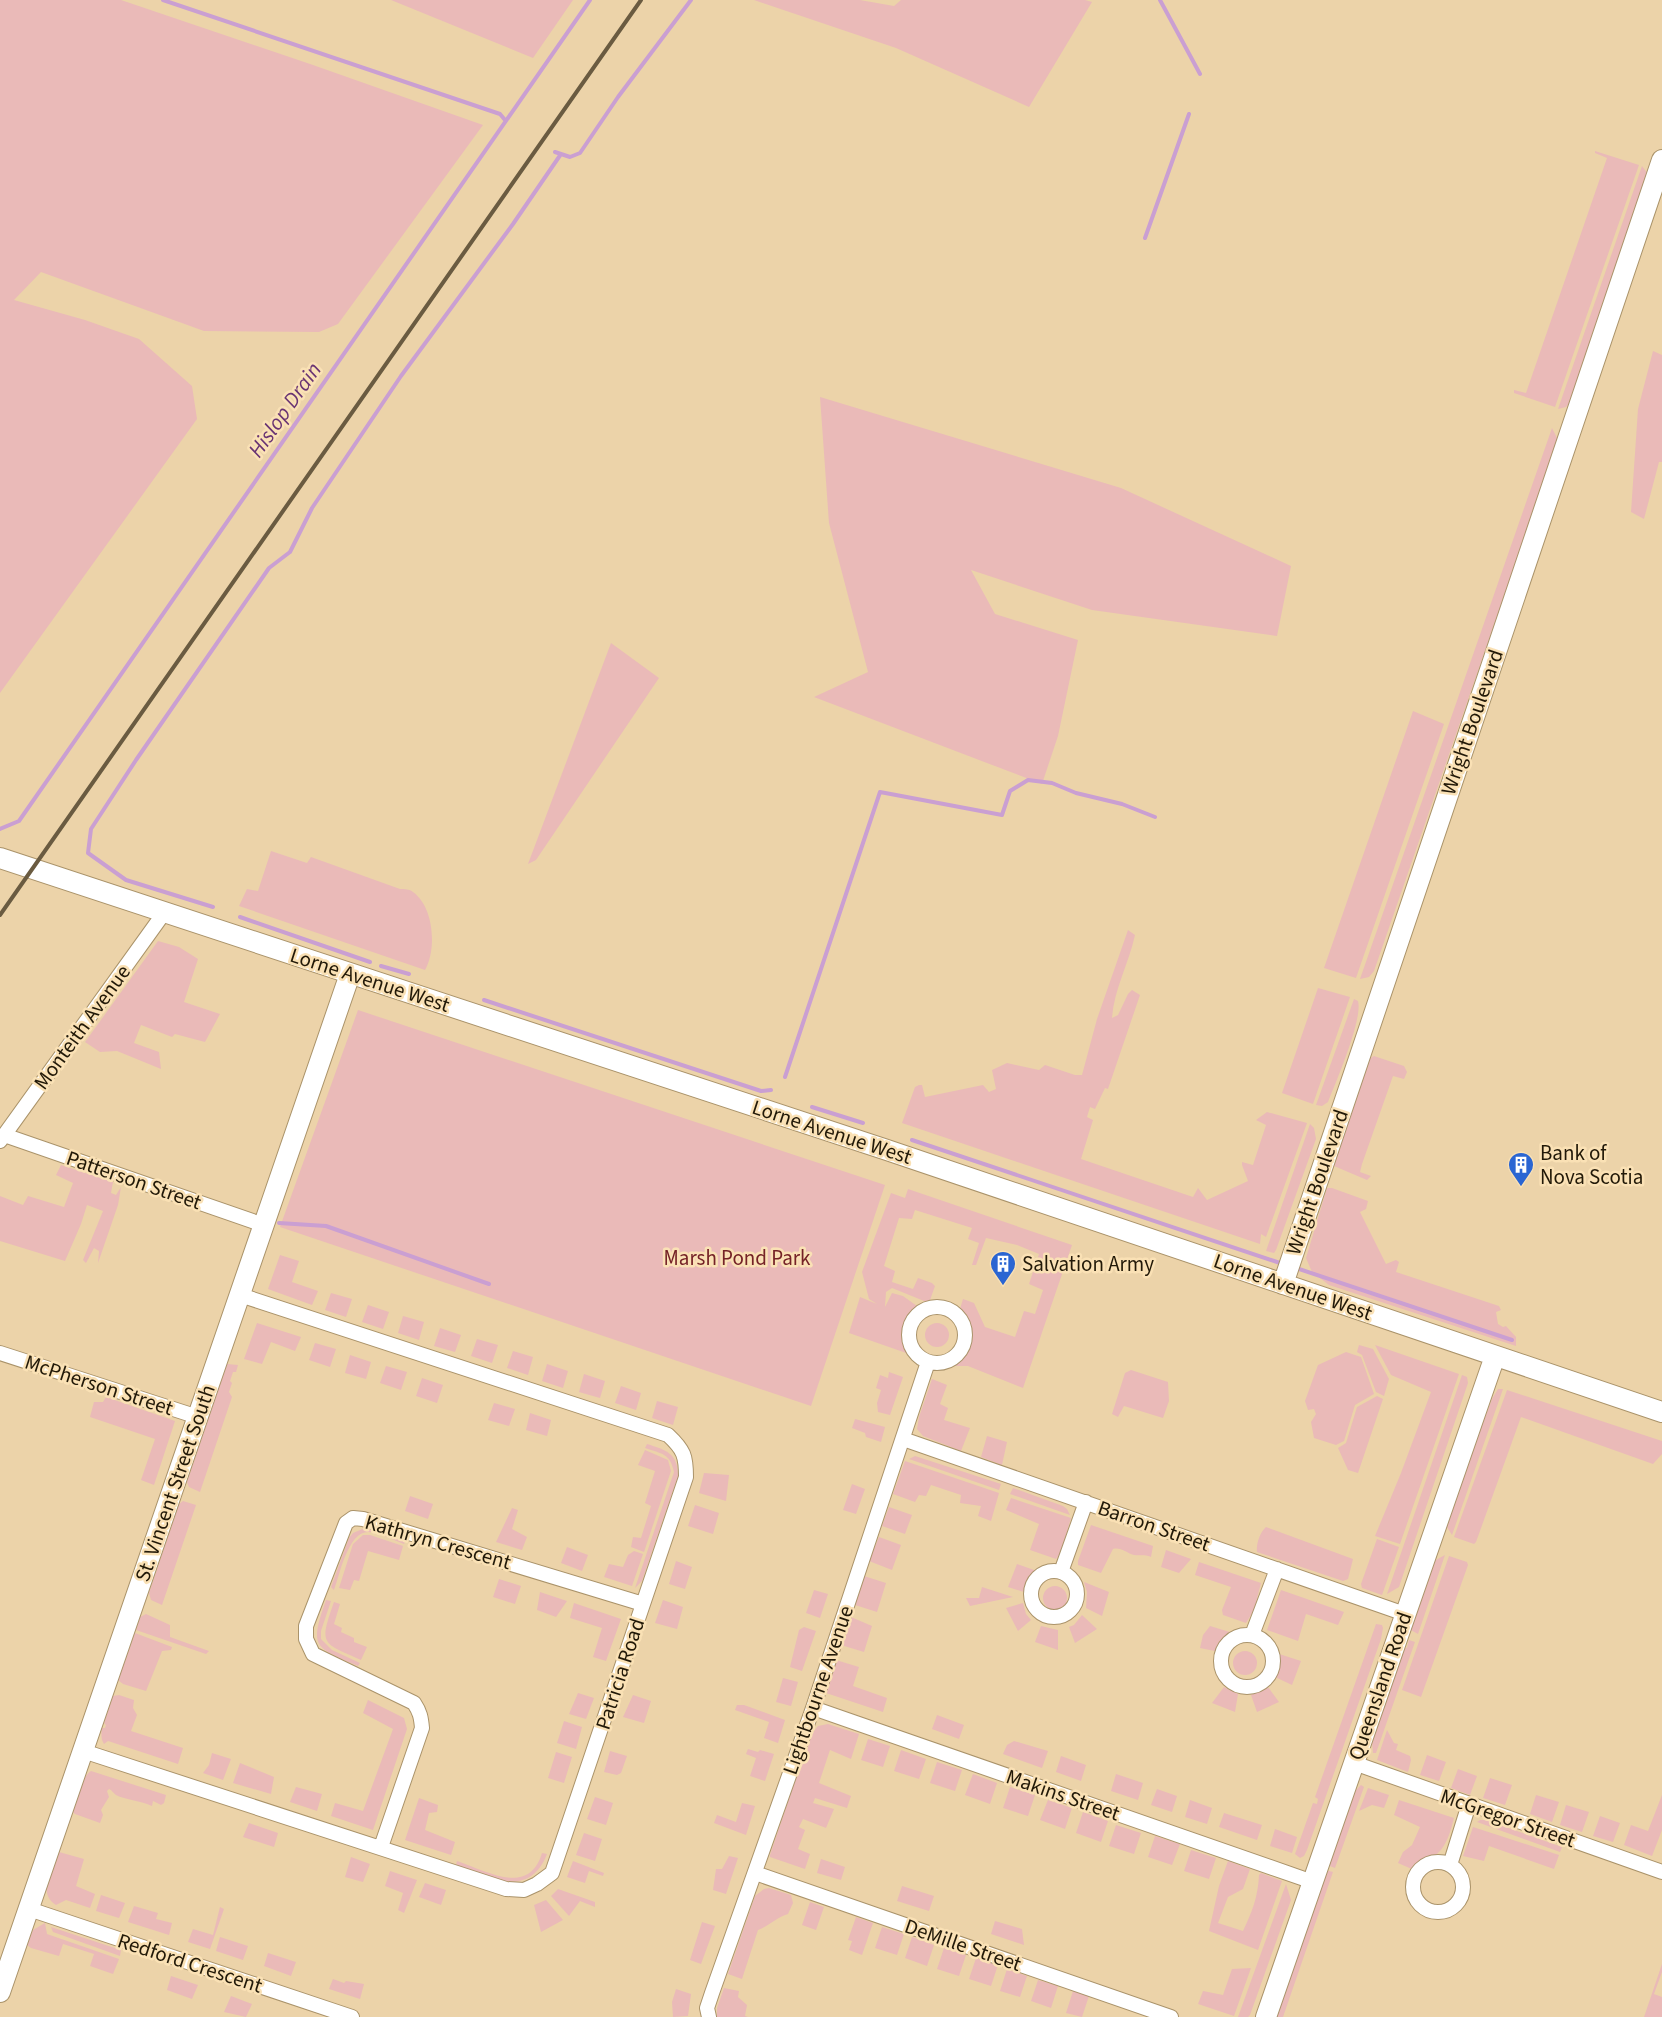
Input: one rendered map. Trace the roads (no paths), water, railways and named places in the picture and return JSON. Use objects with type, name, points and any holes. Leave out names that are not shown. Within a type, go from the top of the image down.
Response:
[{"type":"street","name":"Wright Boulevard","points":[[1283,1284],[1662,160]]},
{"type":"street","name":"Lorne Avenue West","points":[[0,858],[887,1150],[1662,1412]]},
{"type":"street","name":"Monteith Avenue","points":[[2,1138],[164,913]]},
{"type":"street","name":"St. Vincent Street South","points":[[0,1992],[350,974]]},
{"type":"street","name":"Patterson Street","points":[[2,1138],[264,1226]]},
{"type":"street","name":"Patricia Road","points":[[83,1751],[506,1889],[524,1890],[552,1873],[686,1477],[686,1458],[679,1445],[668,1435],[240,1295]]},
{"type":"street","points":[[935,1306],[944,1307],[959,1317],[963,1323],[966,1341],[962,1350],[952,1360],[938,1364],[928,1362],[919,1357],[910,1341],[909,1332],[912,1322],[925,1309],[935,1306]]},
{"type":"street","name":"McPherson Street","points":[[0,1353],[198,1418]]},
{"type":"street","name":"Queensland Road","points":[[1266,2017],[1495,1356]]},
{"type":"street","name":"Lightbourne Avenue","points":[[710,2017],[707,2008],[813,1708],[928,1362]]},
{"type":"street","name":"Barron Street","points":[[903,1439],[1405,1614]]},
{"type":"street","points":[[1061,1572],[1086,1502]]},
{"type":"street","name":"Kathryn Crescent","points":[[381,1847],[422,1728],[422,1719],[414,1703],[313,1654],[306,1639],[306,1626],[346,1523],[353,1518],[363,1518],[643,1604]]},
{"type":"street","points":[[1252,1635],[1277,1569]]},
{"type":"street","name":"Makins Street","points":[[813,1708],[1313,1882]]},
{"type":"street","name":"McGregor Street","points":[[1354,1763],[1662,1872]]},
{"type":"street","points":[[1450,1865],[1469,1804]]},
{"type":"street","name":"DeMille Street","points":[[755,1873],[1170,2017]]},
{"type":"street","name":"Redford Crescent","points":[[29,1909],[352,2017]]},
{"type":"waterway","points":[[163,0],[500,114],[505,120]]},
{"type":"waterway","name":"Hislop Drain","points":[[0,829],[19,821],[590,0]]},
{"type":"waterway","points":[[555,152],[570,157],[580,153],[618,97],[691,0]]},
{"type":"waterway","points":[[1160,0],[1200,74]]},
{"type":"waterway","points":[[1145,238],[1189,114]]},
{"type":"waterway","points":[[213,907],[126,880],[88,853],[91,829],[269,568],[290,552],[312,508],[401,376],[513,224],[561,154]]},
{"type":"waterway","points":[[785,1077],[880,792],[1002,815],[1010,791],[1028,780],[1052,783],[1076,793],[1122,804],[1155,817]]},
{"type":"waterway","points":[[240,917],[370,962]]},
{"type":"waterway","points":[[381,966],[409,974]]},
{"type":"waterway","points":[[484,1000],[761,1091],[771,1090]]},
{"type":"waterway","points":[[812,1107],[863,1123]]},
{"type":"waterway","points":[[912,1140],[1283,1264]]},
{"type":"waterway","points":[[279,1223],[326,1226],[489,1284]]},
{"type":"waterway","points":[[1296,1268],[1512,1340]]},
{"type":"railway","points":[[0,915],[641,0]]},
{"type":"place","name":"Bank of Nova Scotia","points":[[1521,1188]]},
{"type":"place","name":"Salvation Army","points":[[1003,1287]]},
{"type":"park label","name":"Marsh Pond Park","points":[[737,1258]]}]
